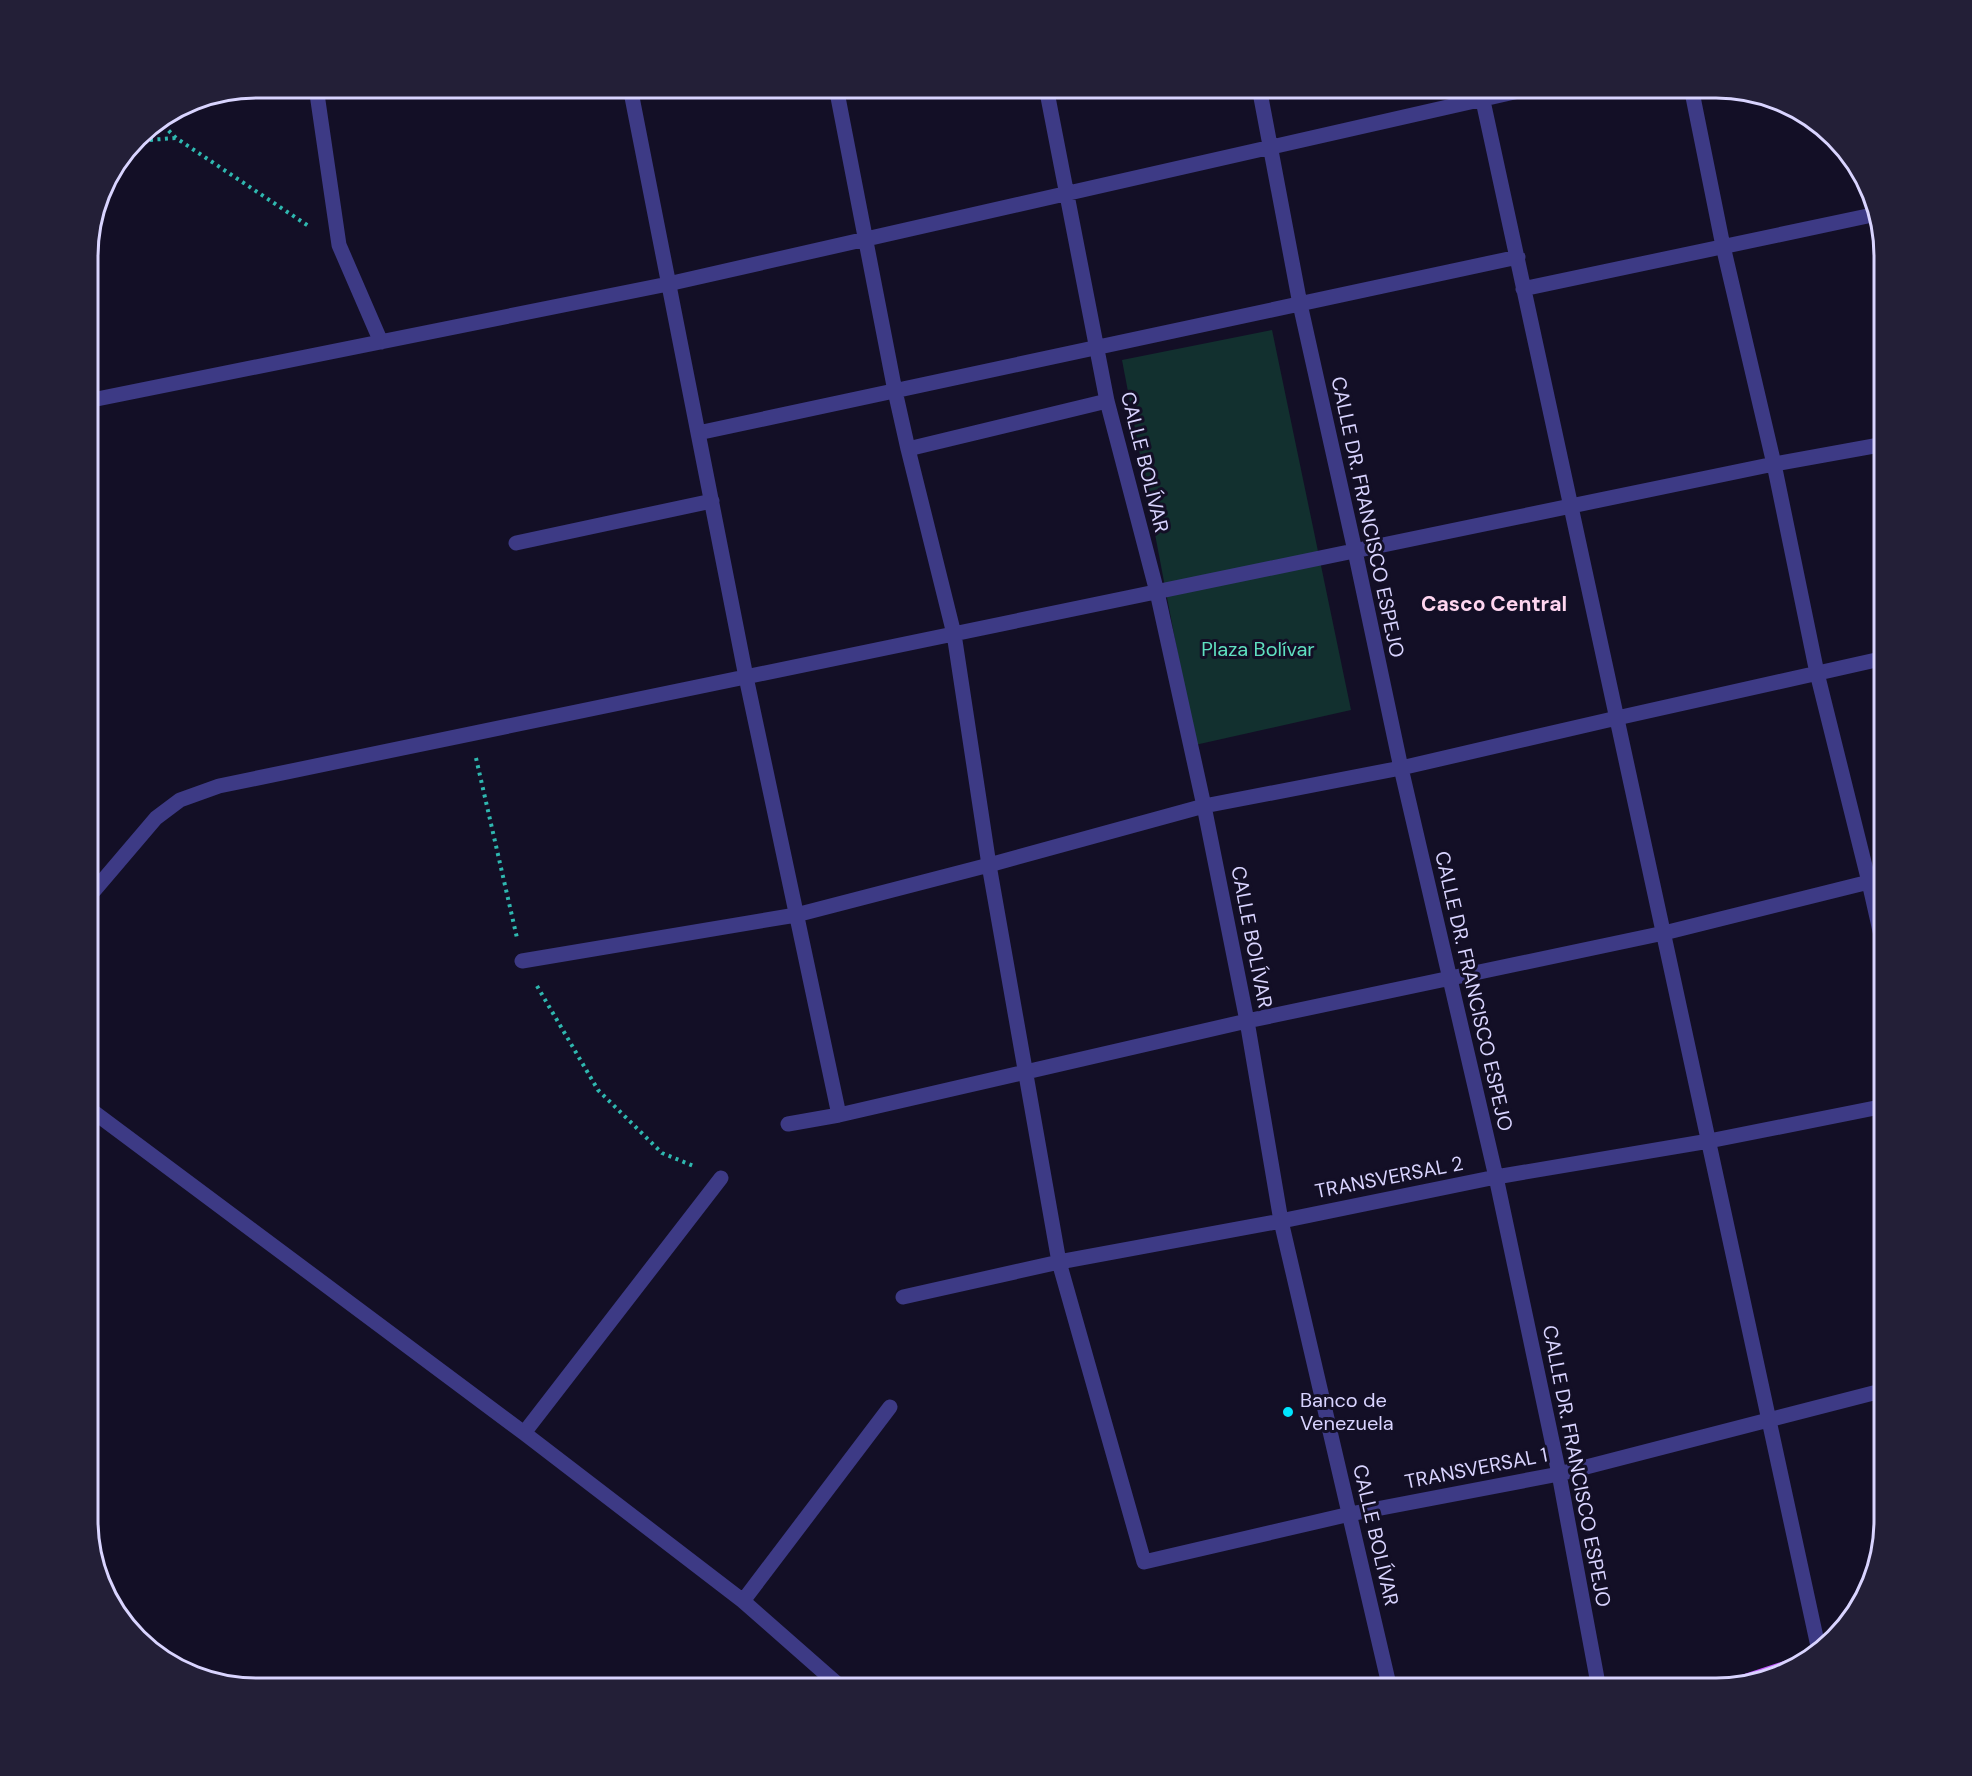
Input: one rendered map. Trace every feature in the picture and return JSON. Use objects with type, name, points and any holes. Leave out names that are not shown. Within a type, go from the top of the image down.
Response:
[{"type":"street","points":[[318,98],[339,245],[381,342]]},
{"type":"street","points":[[632,98],[746,677],[839,1115]]},
{"type":"street","points":[[838,98],[895,391],[954,634],[989,865],[1059,1262]]},
{"type":"street","name":"CALLE BOLÍVAR","points":[[1048,98],[1107,401],[1157,592],[1204,806],[1247,1021],[1281,1221],[1387,1678]]},
{"type":"street","name":"CALLE DR. FRANCISCO ESPEJO","points":[[1261,98],[1300,304],[1401,768],[1496,1177],[1560,1474],[1597,1678]]},
{"type":"street","points":[[98,399],[668,284],[1271,147],[1462,98]]},
{"type":"street","points":[[1482,98],[1817,1642]]},
{"type":"street","points":[[1693,98],[1723,246],[1774,464],[1817,673],[1874,904]]},
{"type":"street","points":[[1523,289],[1869,216]]},
{"type":"street","points":[[698,433],[1518,257]]},
{"type":"street","points":[[908,448],[1107,401]]},
{"type":"street","points":[[98,886],[156,818],[180,800],[219,786],[1774,464],[1874,446]]},
{"type":"street","points":[[516,543],[712,501]]},
{"type":"street","points":[[522,961],[796,915],[1204,806],[1401,768],[1617,717],[1874,660]]},
{"type":"street","points":[[788,1124],[839,1115],[1247,1021],[1664,933],[1874,881]]},
{"type":"street","name":"TRANSVERSAL 2","points":[[903,1297],[1059,1262],[1281,1221],[1496,1177],[1709,1141],[1874,1108]]},
{"type":"street","points":[[98,1115],[524,1433],[743,1601],[830,1678]]},
{"type":"street","points":[[524,1433],[721,1178]]},
{"type":"street","name":"TRANSVERSAL 1","points":[[1059,1262],[1144,1562],[1350,1514],[1560,1474],[1874,1393]]},
{"type":"street","points":[[743,1601],[890,1407]]},
{"type":"path","points":[[165,127],[176,138],[339,245]]},
{"type":"path","points":[[148,140],[176,138]]},
{"type":"green space","name":"Plaza Bolívar","points":[[1272,330],[1351,710],[1195,745],[1122,360]]},
{"type":"place","name":"Banco de Venezuela","points":[[1288,1412]]},
{"type":"district","name":"Casco Central","points":[[1494,604]]}]
